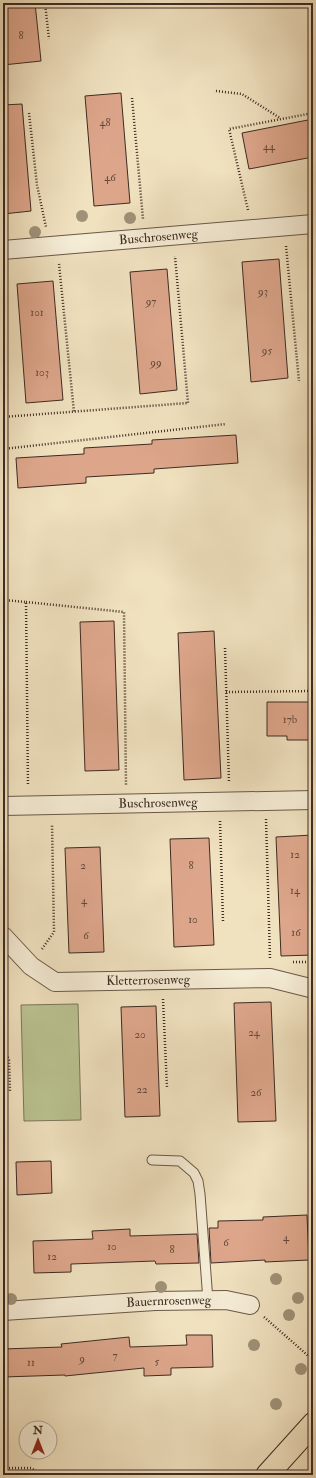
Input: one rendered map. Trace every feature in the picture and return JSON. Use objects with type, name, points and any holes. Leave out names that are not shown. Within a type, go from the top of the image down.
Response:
[{"type":"main road","points":[[267,1475],[313,1424]]},
{"type":"street","name":"Buschrosenweg","points":[[3,250],[313,224]]},
{"type":"street","name":"Buschrosenweg","points":[[3,806],[313,800]]},
{"type":"street","name":"Kletterrosenweg","points":[[3,936],[31,966],[55,982],[270,978],[312,988]]},
{"type":"street","name":"Bauernrosenweg","points":[[3,1311],[155,1301],[226,1300],[250,1305]]},
{"type":"lane","points":[[152,1160],[180,1161],[194,1173],[198,1181],[208,1301]]},
{"type":"path","points":[[45,3],[49,40]]},
{"type":"path","points":[[216,91],[242,94],[281,119]]},
{"type":"path","points":[[132,98],[145,238]]},
{"type":"path","points":[[253,229],[229,129],[313,112]]},
{"type":"path","points":[[29,113],[37,185],[54,246],[74,412]]},
{"type":"path","points":[[284,227],[299,380]]},
{"type":"path","points":[[3,417],[188,403],[173,236]]},
{"type":"path","points":[[3,448],[226,424]]},
{"type":"path","points":[[308,594],[313,593]]},
{"type":"path","points":[[3,600],[124,612],[126,803]]},
{"type":"path","points":[[26,602],[28,805]]},
{"type":"path","points":[[223,921],[226,692],[225,648]]},
{"type":"path","points":[[226,692],[313,690]]},
{"type":"path","points":[[265,801],[271,963]]},
{"type":"path","points":[[31,966],[54,932],[52,805]]},
{"type":"path","points":[[292,962],[313,962]]},
{"type":"path","points":[[162,981],[167,1088]]},
{"type":"path","points":[[3,1046],[10,1060],[10,1091]]},
{"type":"path","points":[[250,1305],[313,1360]]},
{"type":"path","points":[[3,1468],[31,1468],[43,1475]]},
{"type":"path","points":[[99,1475],[140,1472],[150,1475]]},
{"type":"green space","points":[[78,1004],[81,1120],[24,1121],[21,1005]]},
{"type":"building","points":[[3,3],[35,3],[41,61],[3,65]]},
{"type":"building","points":[[121,93],[130,203],[94,206],[85,96]]},
{"type":"building","points":[[22,104],[31,211],[3,214],[3,105]]},
{"type":"building","points":[[313,119],[313,157],[249,169],[242,133]]},
{"type":"building","points":[[279,259],[288,378],[251,382],[242,262]]},
{"type":"building","points":[[167,269],[177,390],[140,394],[130,272]]},
{"type":"building","points":[[53,281],[63,400],[26,403],[17,284]]},
{"type":"building","points":[[236,435],[238,463],[154,469],[154,473],[86,477],[86,483],[18,488],[16,458],[84,454],[84,448],[152,444],[152,440]]},
{"type":"building","points":[[114,621],[119,770],[85,771],[80,622]]},
{"type":"building","points":[[214,631],[221,778],[184,780],[178,633]]},
{"type":"building","points":[[267,702],[313,702],[313,740],[287,740],[287,736],[267,736]]},
{"type":"building","points":[[313,835],[313,955],[281,956],[276,837]]},
{"type":"building","points":[[209,838],[214,945],[174,947],[170,839]]},
{"type":"building","points":[[100,847],[104,952],[69,953],[65,848]]},
{"type":"building","points":[[271,1002],[276,1121],[238,1122],[234,1003]]},
{"type":"building","points":[[156,1006],[160,1116],[125,1117],[121,1007]]},
{"type":"building","points":[[51,1161],[52,1193],[17,1195],[16,1162]]},
{"type":"building","points":[[307,1215],[309,1260],[265,1262],[265,1260],[211,1263],[209,1228],[218,1228],[218,1221],[263,1220],[263,1217]]},
{"type":"building","points":[[130,1229],[130,1236],[197,1234],[199,1263],[156,1264],[155,1261],[71,1264],[71,1272],[34,1273],[33,1241],[93,1239],[92,1231]]},
{"type":"building","points":[[186,1335],[212,1335],[213,1367],[171,1368],[171,1375],[144,1376],[144,1368],[65,1376],[3,1377],[3,1349],[62,1347],[61,1344],[129,1337],[130,1347],[187,1345]]}]
